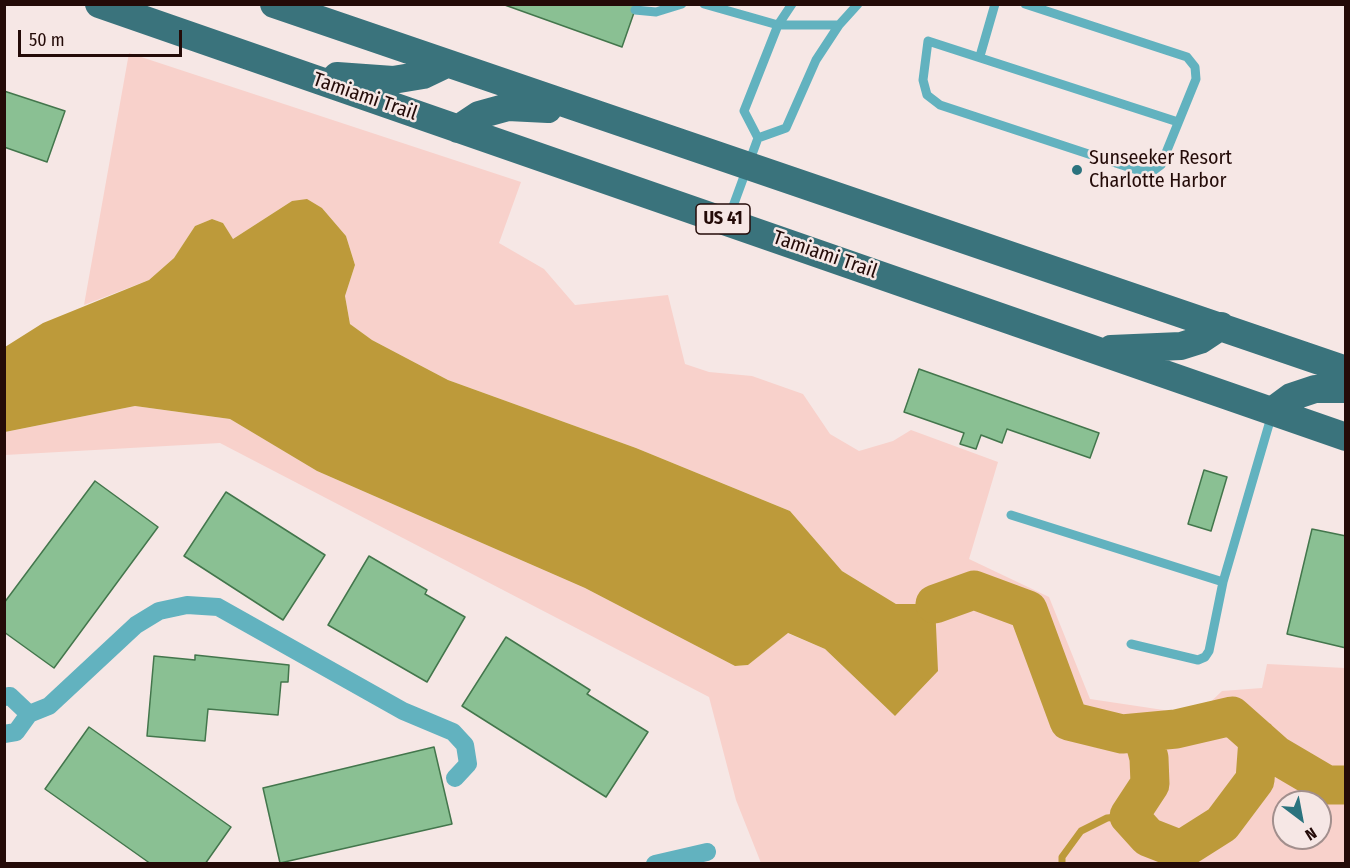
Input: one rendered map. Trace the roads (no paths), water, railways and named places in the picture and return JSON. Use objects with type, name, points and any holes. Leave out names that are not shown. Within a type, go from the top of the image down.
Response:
[{"type":"main road","name":"Tamiami Trail","points":[[99,4],[728,220],[1346,437]]},
{"type":"main road","points":[[274,4],[308,10],[446,64],[1346,370]]},
{"type":"main road","points":[[295,72],[393,80],[423,75],[446,64]]},
{"type":"main road","points":[[458,129],[479,115],[508,107],[586,111]]},
{"type":"main road","points":[[1094,349],[1182,346],[1200,340],[1221,327]]},
{"type":"main road","points":[[1272,411],[1291,397],[1315,389],[1346,389]]},
{"type":"street","points":[[4,734],[16,732],[29,714],[49,706],[136,626],[159,611],[187,605],[218,607],[403,711],[453,732],[465,745],[468,764],[455,778]]},
{"type":"street","points":[[4,697],[10,696],[29,714]]},
{"type":"street","points":[[656,864],[707,852]]},
{"type":"lane","points":[[635,10],[656,12],[682,4]]},
{"type":"lane","points":[[704,4],[778,26],[838,25]]},
{"type":"lane","points":[[728,220],[758,138],[744,111],[778,26],[792,4]]},
{"type":"lane","points":[[758,138],[786,128],[816,60],[838,25],[858,4]]},
{"type":"lane","points":[[980,56],[995,4]]},
{"type":"lane","points":[[1025,4],[1187,57],[1195,67],[1196,79],[1161,165],[1153,171],[1140,171],[940,105],[927,95],[923,80],[928,41],[1178,122]]},
{"type":"lane","points":[[1131,644],[1197,660],[1205,657],[1209,651],[1223,582],[1272,411]]},
{"type":"lane","points":[[1011,515],[1223,582]]},
{"type":"waterway","points":[[935,604],[974,590],[1028,610],[1069,721],[1122,734],[1176,729],[1232,716],[1276,755],[1327,785],[1346,785]]},
{"type":"waterway","points":[[1142,732],[1149,758],[1150,784],[1129,816],[1148,837],[1181,850],[1222,824],[1255,780],[1258,739]]},
{"type":"waterway","points":[[1062,864],[1062,857],[1081,831],[1107,818],[1129,816]]},
{"type":"place","name":"Sunseeker Resort Charlotte Harbor","points":[[1077,170]]}]
